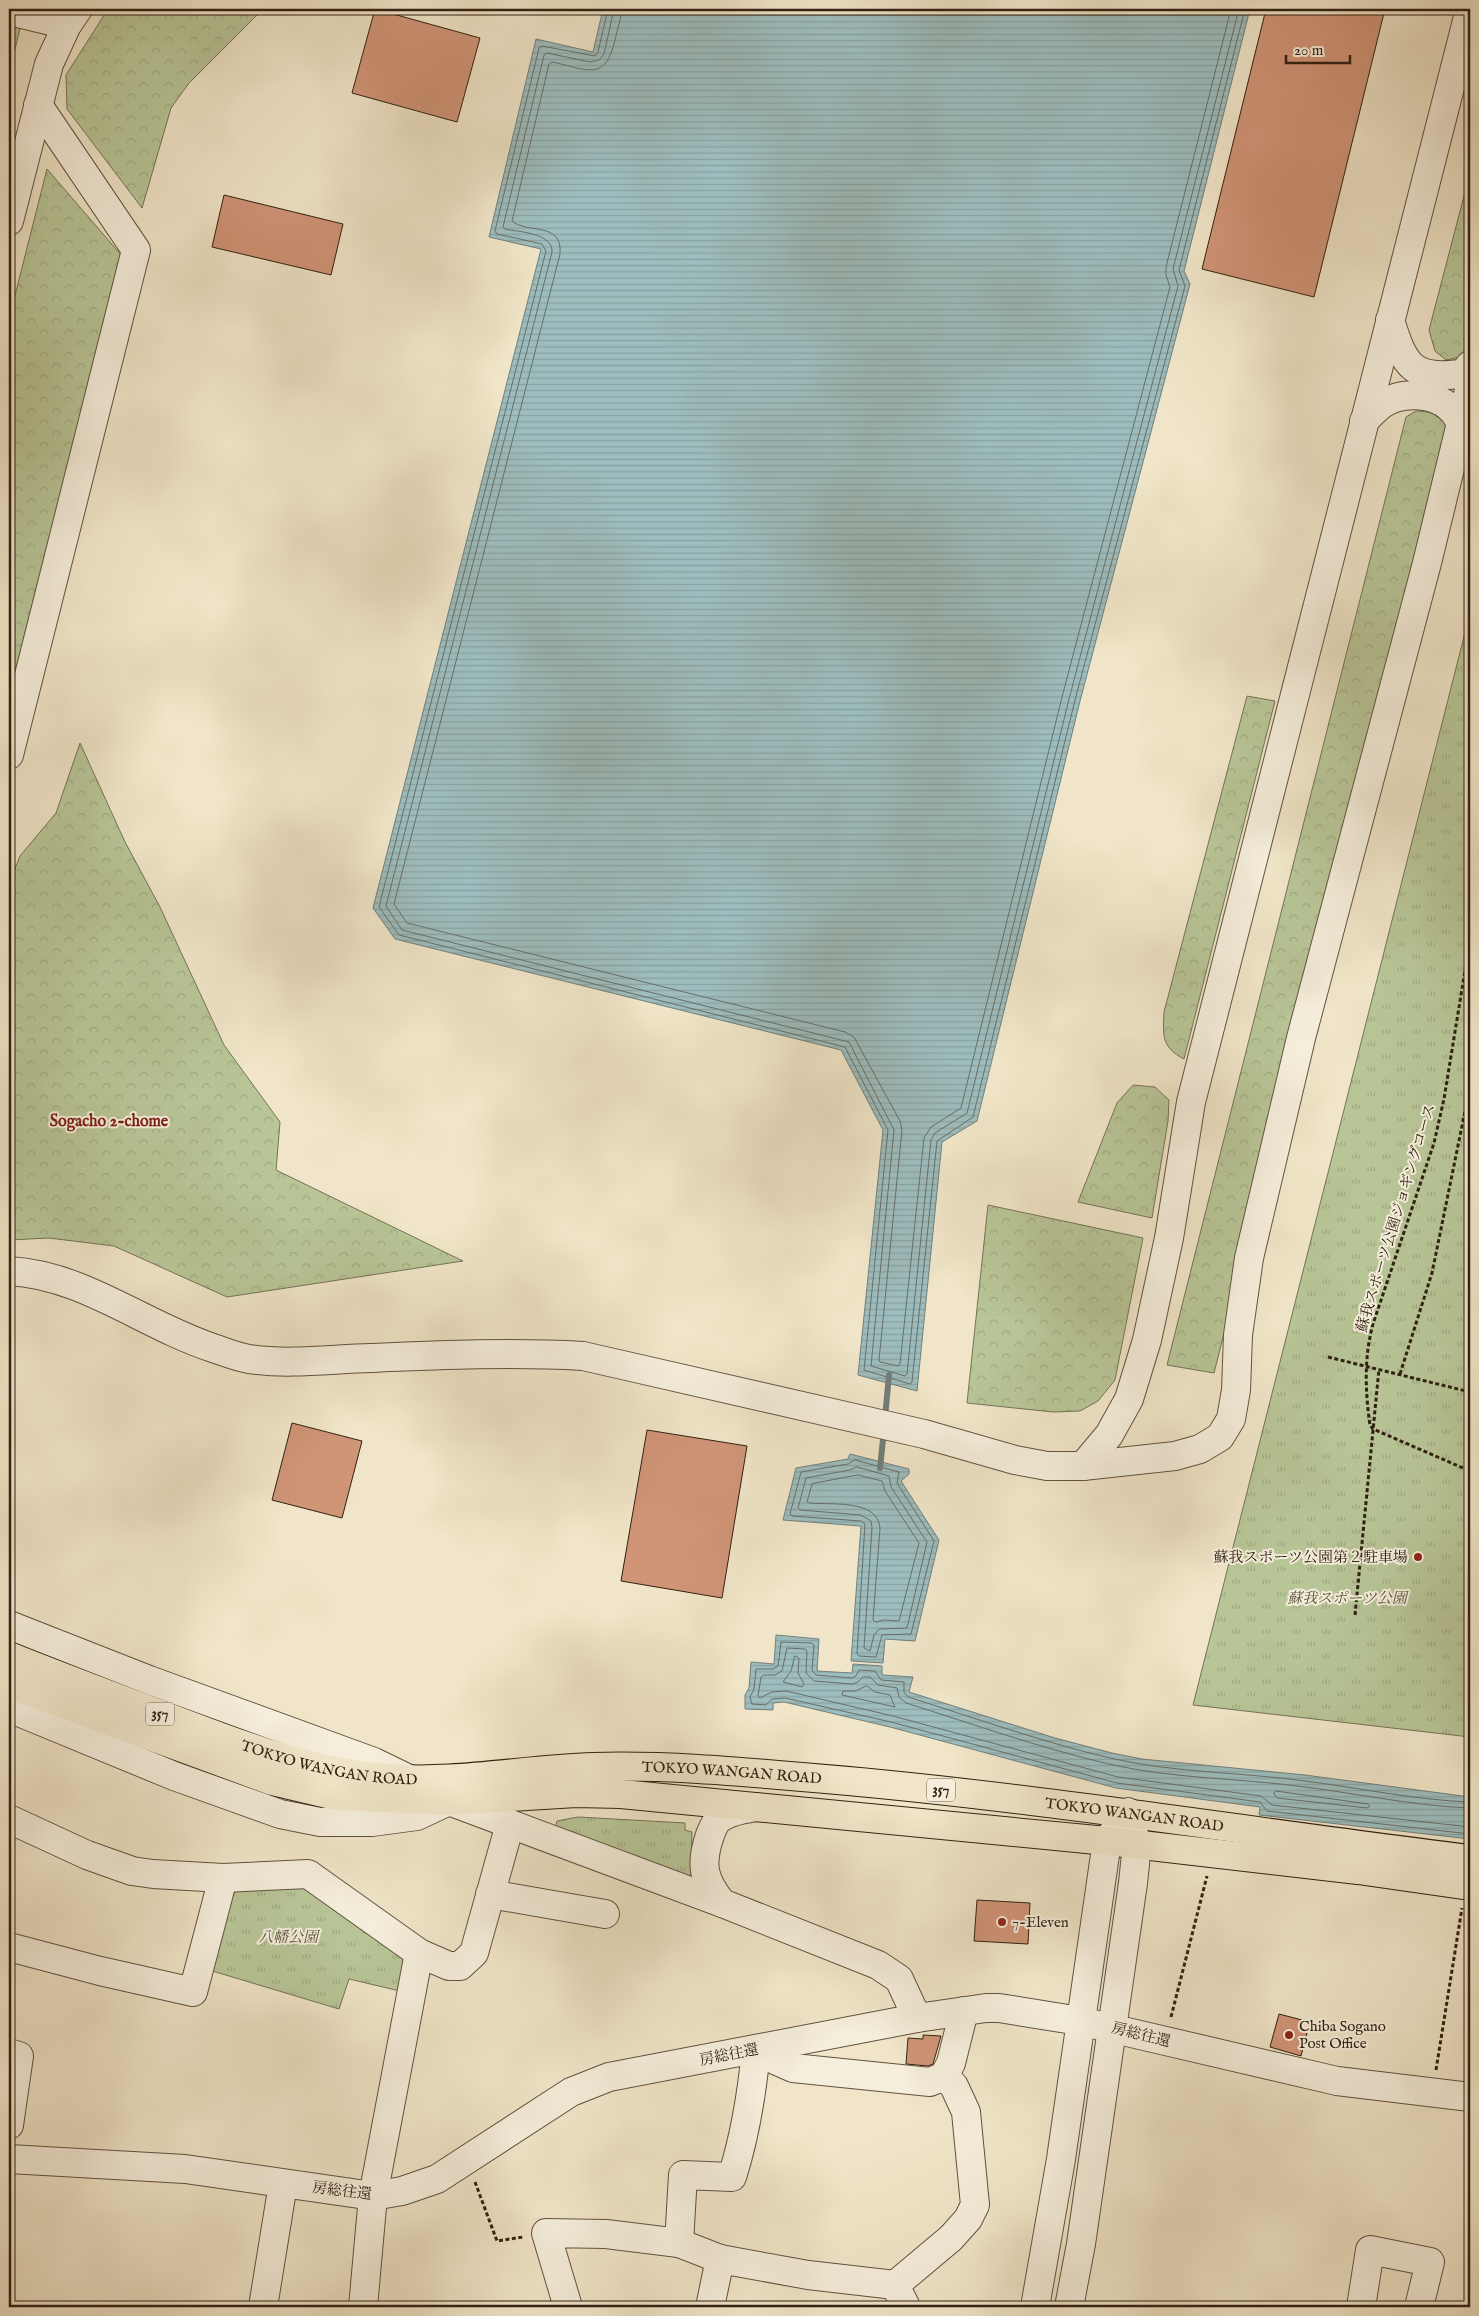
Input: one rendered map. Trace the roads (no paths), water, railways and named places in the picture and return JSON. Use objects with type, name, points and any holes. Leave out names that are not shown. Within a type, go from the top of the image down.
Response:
[{"type":"highway","name":"TOKYO WANGAN ROAD","points":[[9,1656],[268,1755],[311,1779],[360,1798],[449,1801],[576,1793],[630,1794],[1107,1841],[1358,1870],[1469,1877]]},
{"type":"highway","name":"TOKYO WANGAN ROAD","points":[[9,1684],[272,1781],[461,1778],[596,1767],[744,1772],[876,1783],[1128,1812],[1469,1877]]},
{"type":"street","points":[[1082,1466],[1109,1435],[1129,1400],[1147,1340],[1169,1238],[1191,1102],[1470,9]]},
{"type":"street","points":[[9,11],[72,17],[49,64],[9,220]]},
{"type":"street","points":[[9,755],[136,250],[38,105]]},
{"type":"street","points":[[1390,320],[1406,361],[1422,372],[1435,377],[1447,376],[1464,373],[1470,365]]},
{"type":"street","points":[[9,1272],[31,1272],[65,1281],[100,1294],[186,1339],[248,1359],[282,1360],[526,1353],[583,1356],[924,1434],[1015,1460],[1047,1466],[1082,1466],[1175,1456],[1200,1449],[1220,1437],[1232,1419],[1236,1390],[1238,1335],[1249,1258],[1302,1038],[1427,563],[1470,386]]},
{"type":"street","points":[[1364,421],[1382,404],[1400,397],[1419,396],[1438,399],[1451,408],[1461,424]]},
{"type":"street","points":[[9,1625],[149,1680],[374,1762],[449,1801],[722,1903],[889,1971],[899,1979],[904,1987],[916,2018]]},
{"type":"street","points":[[9,1708],[224,1795],[257,1807],[301,1818],[320,1822],[372,1822],[417,1816],[449,1801]]},
{"type":"street","points":[[722,1903],[707,1883],[704,1870],[709,1838],[718,1819],[734,1812],[756,1807]]},
{"type":"street","points":[[1035,2307],[1061,2159],[1107,1841],[1128,1812]]},
{"type":"street","points":[[1069,2307],[1112,2028],[1136,1845],[1128,1812]]},
{"type":"street","points":[[9,1819],[87,1855],[132,1871],[223,1878],[308,1874],[419,1954],[449,1966],[460,1966],[474,1953],[510,1824]]},
{"type":"street","points":[[9,1947],[100,1971],[193,1992],[223,1878]]},
{"type":"street","points":[[490,1894],[604,1914]]},
{"type":"street","points":[[362,2307],[373,2196],[419,1954]]},
{"type":"street","name":"房総往還","points":[[9,2159],[185,2169],[373,2196],[402,2191],[437,2179],[571,2092],[609,2077],[916,2018],[986,2008],[1006,2008],[1080,2021],[1337,2081],[1470,2097]]},
{"type":"street","points":[[680,2244],[684,2175],[732,2177],[742,2147],[759,2049],[775,2060],[793,2068],[930,2082],[944,2076],[951,2063],[964,2011]]},
{"type":"street","points":[[9,2053],[19,2056],[9,2125]]},
{"type":"street","points":[[568,2307],[546,2233],[606,2234],[680,2244],[720,2259],[808,2275],[900,2296],[968,2219],[975,2205],[966,2112],[954,2086],[944,2076]]},
{"type":"street","points":[[263,2307],[283,2184]]},
{"type":"street","points":[[1361,2307],[1370,2250],[1430,2262],[1419,2307]]},
{"type":"street","points":[[710,2307],[720,2259]]},
{"type":"water","points":[[603,9],[1250,9],[1184,271],[1190,284],[1080,701],[977,1121],[942,1142],[917,1391],[858,1375],[883,1130],[841,1050],[395,939],[373,908],[541,249],[489,237],[536,39],[593,52]]},
{"type":"water","points":[[850,1454],[909,1469],[909,1474],[901,1481],[939,1540],[915,1641],[885,1639],[883,1663],[851,1661],[861,1526],[783,1520],[796,1468],[848,1459]]},
{"type":"water","points":[[776,1635],[819,1639],[817,1671],[852,1673],[853,1664],[882,1666],[882,1675],[913,1677],[909,1692],[1055,1738],[1112,1753],[1142,1759],[1305,1775],[1470,1797],[1470,1839],[1259,1815],[1260,1807],[1116,1788],[890,1727],[784,1702],[773,1703],[773,1710],[745,1709],[745,1695],[749,1688],[751,1662],[774,1664]]},
{"type":"waterway","points":[[885,1418],[889,1375]]},
{"type":"waterway","points":[[880,1468],[884,1430]]},
{"type":"place","name":"蘇我スポーツ公園第２駐車場","points":[[1418,1557]]},
{"type":"place","name":"7-Eleven","points":[[1002,1922]]},
{"type":"place","name":"Chiba Sogano Post Office","points":[[1289,2035]]},
{"type":"district","name":"Sogacho 2-chome","points":[[109,1122]]},
{"type":"park label","name":"蘇我スポーツ公園","points":[[1347,1598]]},
{"type":"park label","name":"八幡公園","points":[[288,1937]]}]
